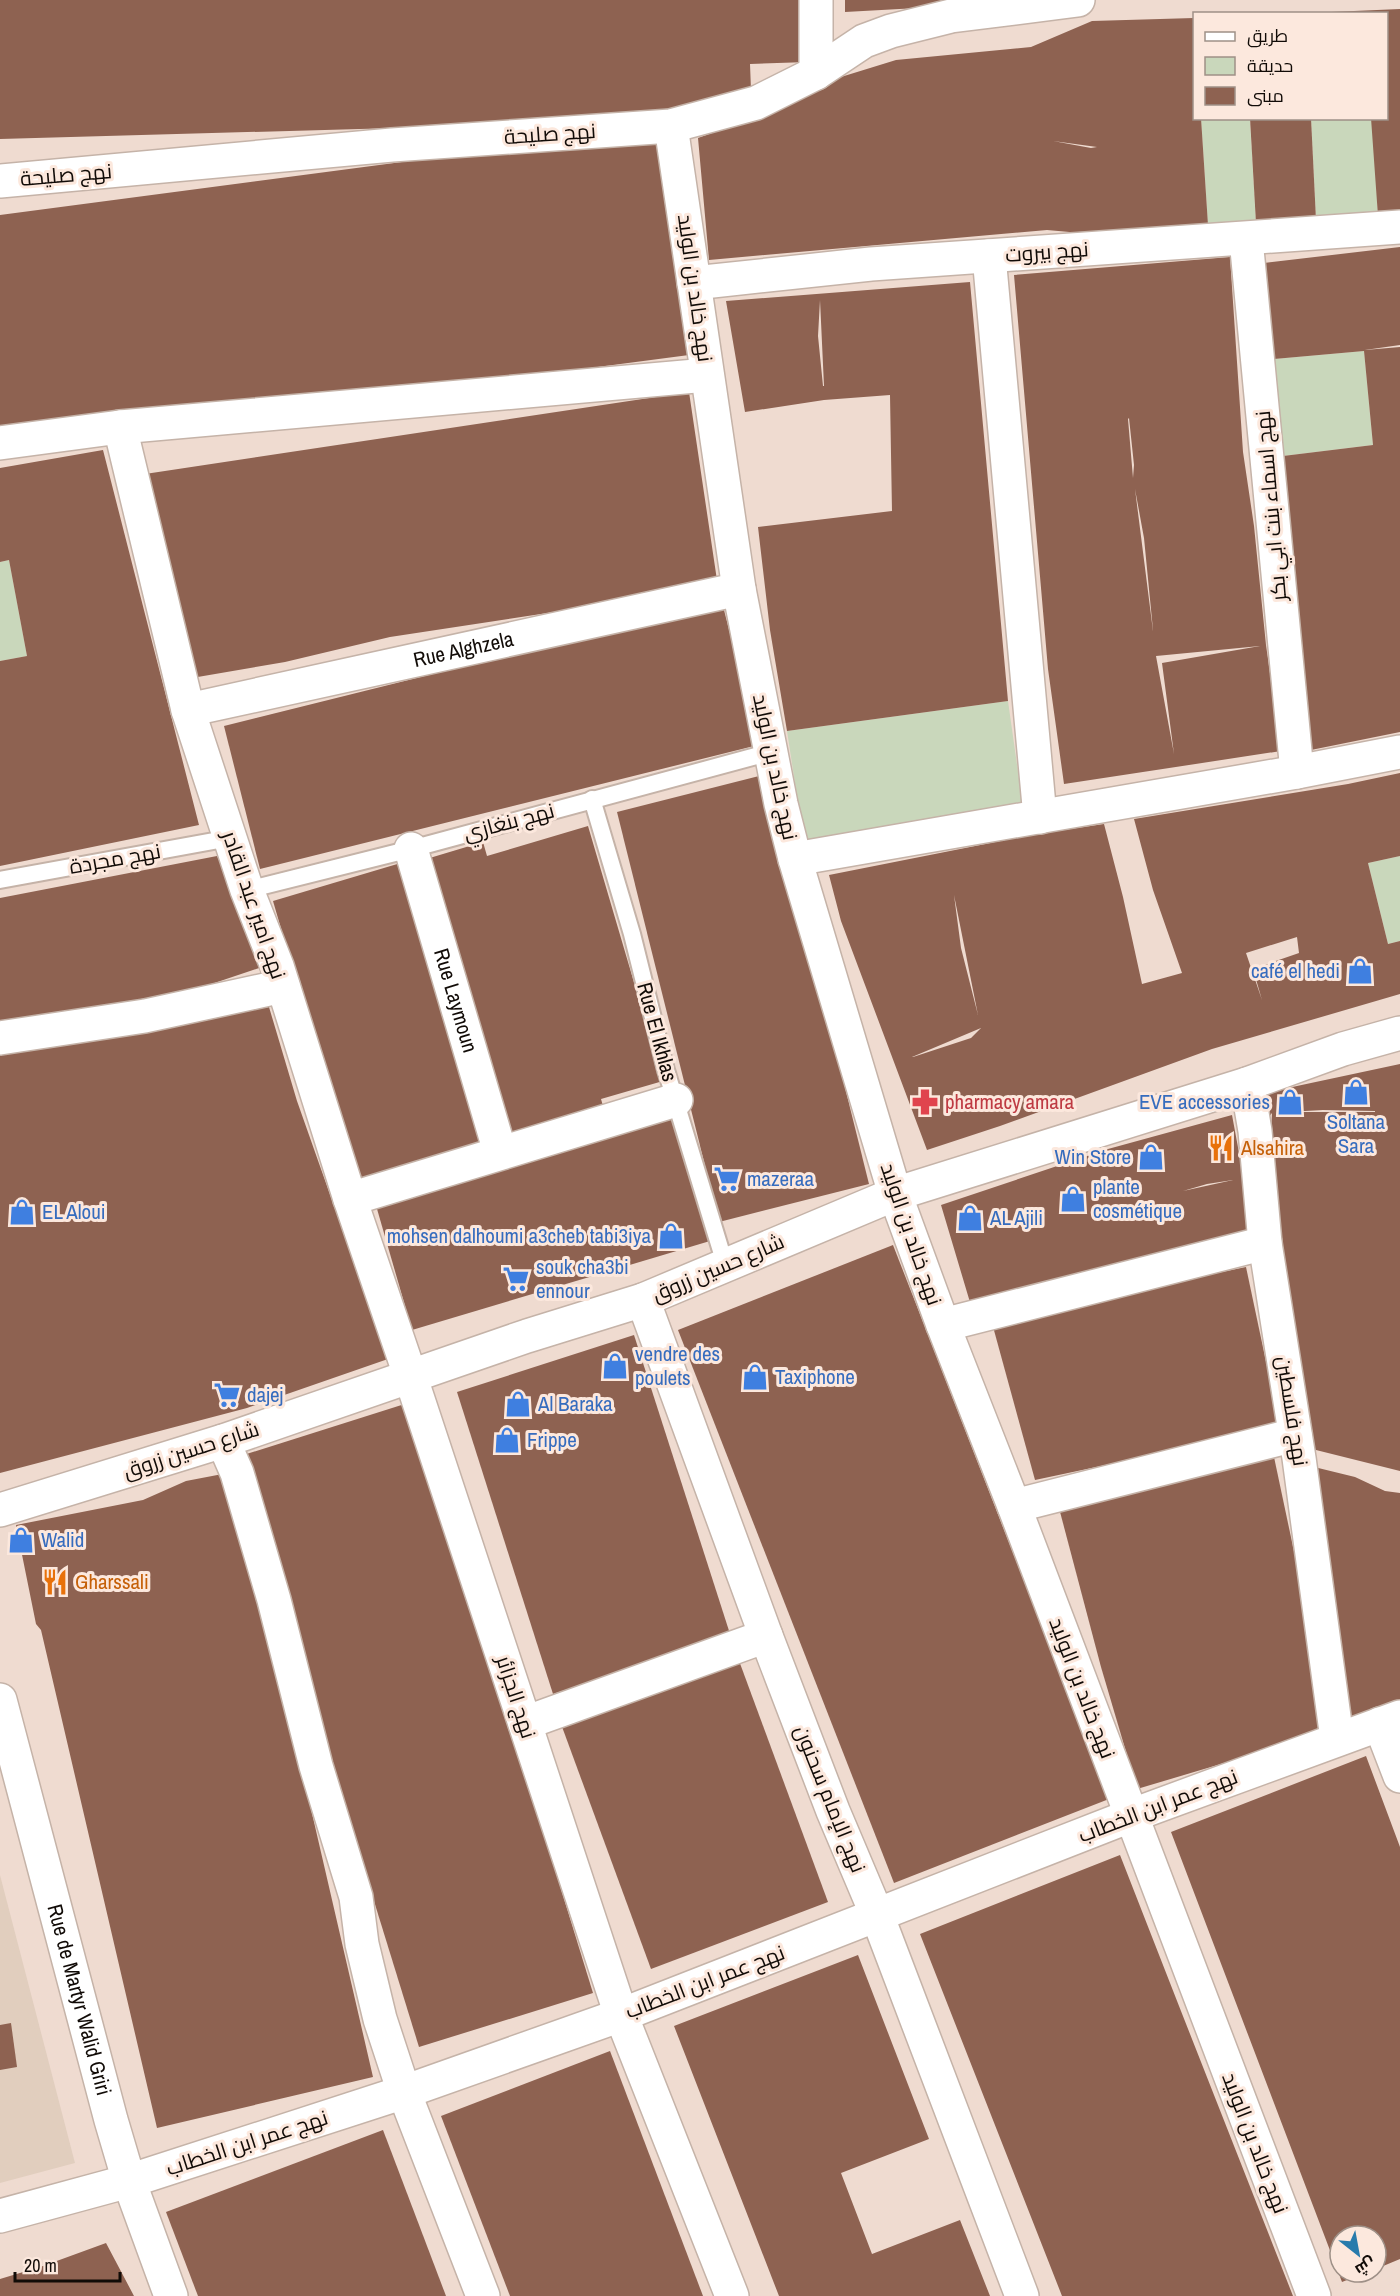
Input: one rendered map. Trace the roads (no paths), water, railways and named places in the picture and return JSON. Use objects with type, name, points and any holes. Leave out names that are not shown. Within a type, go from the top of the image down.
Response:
[{"type":"street","points":[[816,0],[816,73]]},
{"type":"street","name":"نهج صليحة","points":[[0,181],[392,145],[671,126],[756,103],[816,73],[864,41],[891,31],[951,16],[1078,0]]},
{"type":"street","name":"نهج خالد بن الوليد","points":[[671,126],[740,589],[781,804],[795,859],[895,1194],[1314,2296]]},
{"type":"street","name":"نهج بيروت","points":[[694,283],[871,264],[1400,227]]},
{"type":"street","name":"نهج اسماء بنت ابي بكر","points":[[1246,239],[1297,772]]},
{"type":"street","points":[[989,256],[1040,816]]},
{"type":"street","points":[[0,443],[120,427],[707,375]]},
{"type":"street","name":"نهج امير عبد القادر","points":[[120,427],[188,710],[247,890],[283,986],[350,1199],[411,1378]]},
{"type":"street","name":"Rue Alghzela","points":[[188,710],[740,589]]},
{"type":"street","points":[[795,859],[1400,752]]},
{"type":"street","name":"Rue Laymoun","points":[[411,849],[500,1152]]},
{"type":"street","points":[[0,1038],[146,1016],[283,986]]},
{"type":"street","name":"شارع حسين زروق","points":[[0,1510],[223,1441],[411,1378],[527,1336],[643,1300],[895,1194],[1247,1084],[1343,1049],[1400,1034]]},
{"type":"street","name":"نهج فلسطين","points":[[1247,1084],[1255,1131],[1265,1243],[1295,1435],[1337,1739]]},
{"type":"street","points":[[350,1199],[676,1100]]},
{"type":"street","points":[[943,1325],[1265,1243]]},
{"type":"street","name":"نهج الإمام سحنون","points":[[643,1300],[766,1636],[833,1811],[877,1915],[1022,2296]]},
{"type":"street","name":"نهج الجزائر","points":[[411,1378],[621,2015],[732,2296]]},
{"type":"street","points":[[1014,1506],[1295,1435]]},
{"type":"street","points":[[223,1441],[237,1473],[274,1600],[316,1766],[356,1897],[362,1944],[380,2019],[404,2092],[483,2296]]},
{"type":"street","points":[[525,1723],[766,1636]]},
{"type":"street","name":"Rue de Martyr Walid Griri","points":[[0,1700],[111,2120],[129,2181],[171,2296]]},
{"type":"street","points":[[1390,1721],[1400,1776]]},
{"type":"street","name":"نهج عمر ابن الخطاب","points":[[0,2216],[129,2181],[404,2092],[621,2015],[1130,1816],[1390,1721]]},
{"type":"lane","name":"نهج بنغازي","points":[[247,890],[411,849],[771,752]]},
{"type":"lane","name":"Rue El Ikhlas","points":[[592,799],[632,934],[676,1100],[725,1264]]},
{"type":"lane","name":"نهج مجردة","points":[[0,880],[230,838]]},
{"type":"place","name":"café el hedi","points":[[1360,971]]},
{"type":"place","name":"Soltana Sara","points":[[1356,1092]]},
{"type":"place","name":"pharmacy amara","points":[[925,1102]]},
{"type":"place","name":"EVE accessories","points":[[1290,1102]]},
{"type":"place","name":"Alsahira","points":[[1221,1148]]},
{"type":"place","name":"Win Store","points":[[1151,1157]]},
{"type":"place","name":"mazeraa","points":[[727,1179]]},
{"type":"place","name":"plante cosmétique","points":[[1073,1199]]},
{"type":"place","name":"EL Aloui","points":[[22,1212]]},
{"type":"place","name":"AL Ajili","points":[[970,1218]]},
{"type":"place","name":"mohsen dalhoumi a3cheb tabi3iya","points":[[671,1236]]},
{"type":"place","name":"souk cha3bi ennour","points":[[516,1279]]},
{"type":"place","name":"vendre des poulets","points":[[615,1366]]},
{"type":"place","name":"Taxiphone","points":[[755,1377]]},
{"type":"place","name":"dajej","points":[[227,1395]]},
{"type":"place","name":"Al Baraka","points":[[518,1404]]},
{"type":"place","name":"Frippe","points":[[507,1440]]},
{"type":"place","name":"Walid","points":[[21,1540]]},
{"type":"place","name":"Gharssali","points":[[55,1582]]}]
